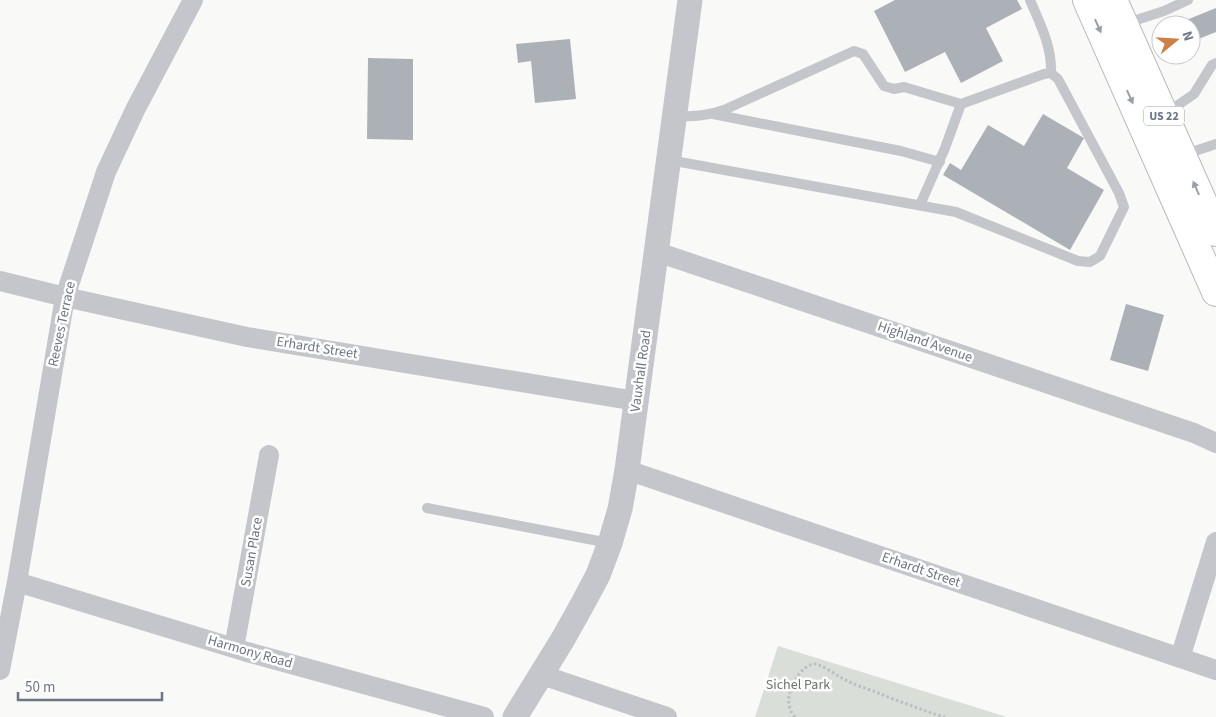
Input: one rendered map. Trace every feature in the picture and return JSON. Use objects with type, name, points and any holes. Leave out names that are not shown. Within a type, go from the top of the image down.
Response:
[{"type":"highway","name":"US 22","points":[[1087,0],[1216,292]]},
{"type":"highway","name":"US 22","points":[[1118,12],[1216,232]]},
{"type":"street","name":"Reeves Terrace","points":[[0,670],[17,582],[65,297],[106,172],[135,110],[194,0]]},
{"type":"street","name":"Vauxhall Road","points":[[515,717],[542,675],[598,575],[620,509],[657,252],[690,0]]},
{"type":"street","name":"Highland Avenue","points":[[657,252],[1194,433],[1216,443]]},
{"type":"street","name":"Erhardt Street","points":[[0,281],[247,337],[636,401]]},
{"type":"street","name":"Highland Avenue","points":[[1194,433],[1216,432]]},
{"type":"street","name":"Susan Place","points":[[234,648],[270,455]]},
{"type":"street","name":"Erhardt Street","points":[[627,470],[1216,670]]},
{"type":"street","points":[[1180,658],[1216,542]]},
{"type":"street","name":"Harmony Road","points":[[17,582],[234,648],[484,717]]},
{"type":"street","points":[[542,675],[667,717]]},
{"type":"lane","points":[[1030,0],[1047,40],[1051,54],[1051,73]]},
{"type":"lane","points":[[1118,12],[1164,11],[1188,0]]},
{"type":"lane","points":[[669,160],[956,212],[1078,261],[1090,262],[1100,256],[1124,207],[1119,193],[1058,79],[1051,73],[961,104],[904,88],[894,89],[884,86],[862,54],[854,51],[724,110],[702,116],[675,117]]},
{"type":"lane","points":[[1164,115],[1194,94],[1212,66],[1216,63]]},
{"type":"lane","points":[[920,205],[940,162],[961,104]]},
{"type":"lane","points":[[712,114],[901,151],[940,162]]},
{"type":"lane","points":[[1182,156],[1216,144]]},
{"type":"lane","points":[[428,508],[610,543]]},
{"type":"path","points":[[795,717],[791,713],[789,694],[804,668],[812,664],[819,664],[850,682],[945,717]]},
{"type":"green space","name":"Sichel Park","points":[[778,646],[1007,717],[755,717]]},
{"type":"building","points":[[895,0],[1017,0],[1022,9],[986,28],[1003,61],[961,83],[945,52],[905,72],[874,11]]},
{"type":"building","points":[[1216,8],[1216,32],[1201,38],[1201,15],[1199,15]]},
{"type":"building","points":[[570,39],[576,99],[535,103],[531,61],[518,63],[516,44]]},
{"type":"building","points":[[368,58],[413,59],[413,140],[367,139]]},
{"type":"building","points":[[1043,114],[1084,138],[1067,168],[1104,190],[1070,250],[943,175],[950,163],[961,170],[988,125],[1024,146]]},
{"type":"building","points":[[1126,304],[1164,315],[1148,371],[1110,360]]}]
